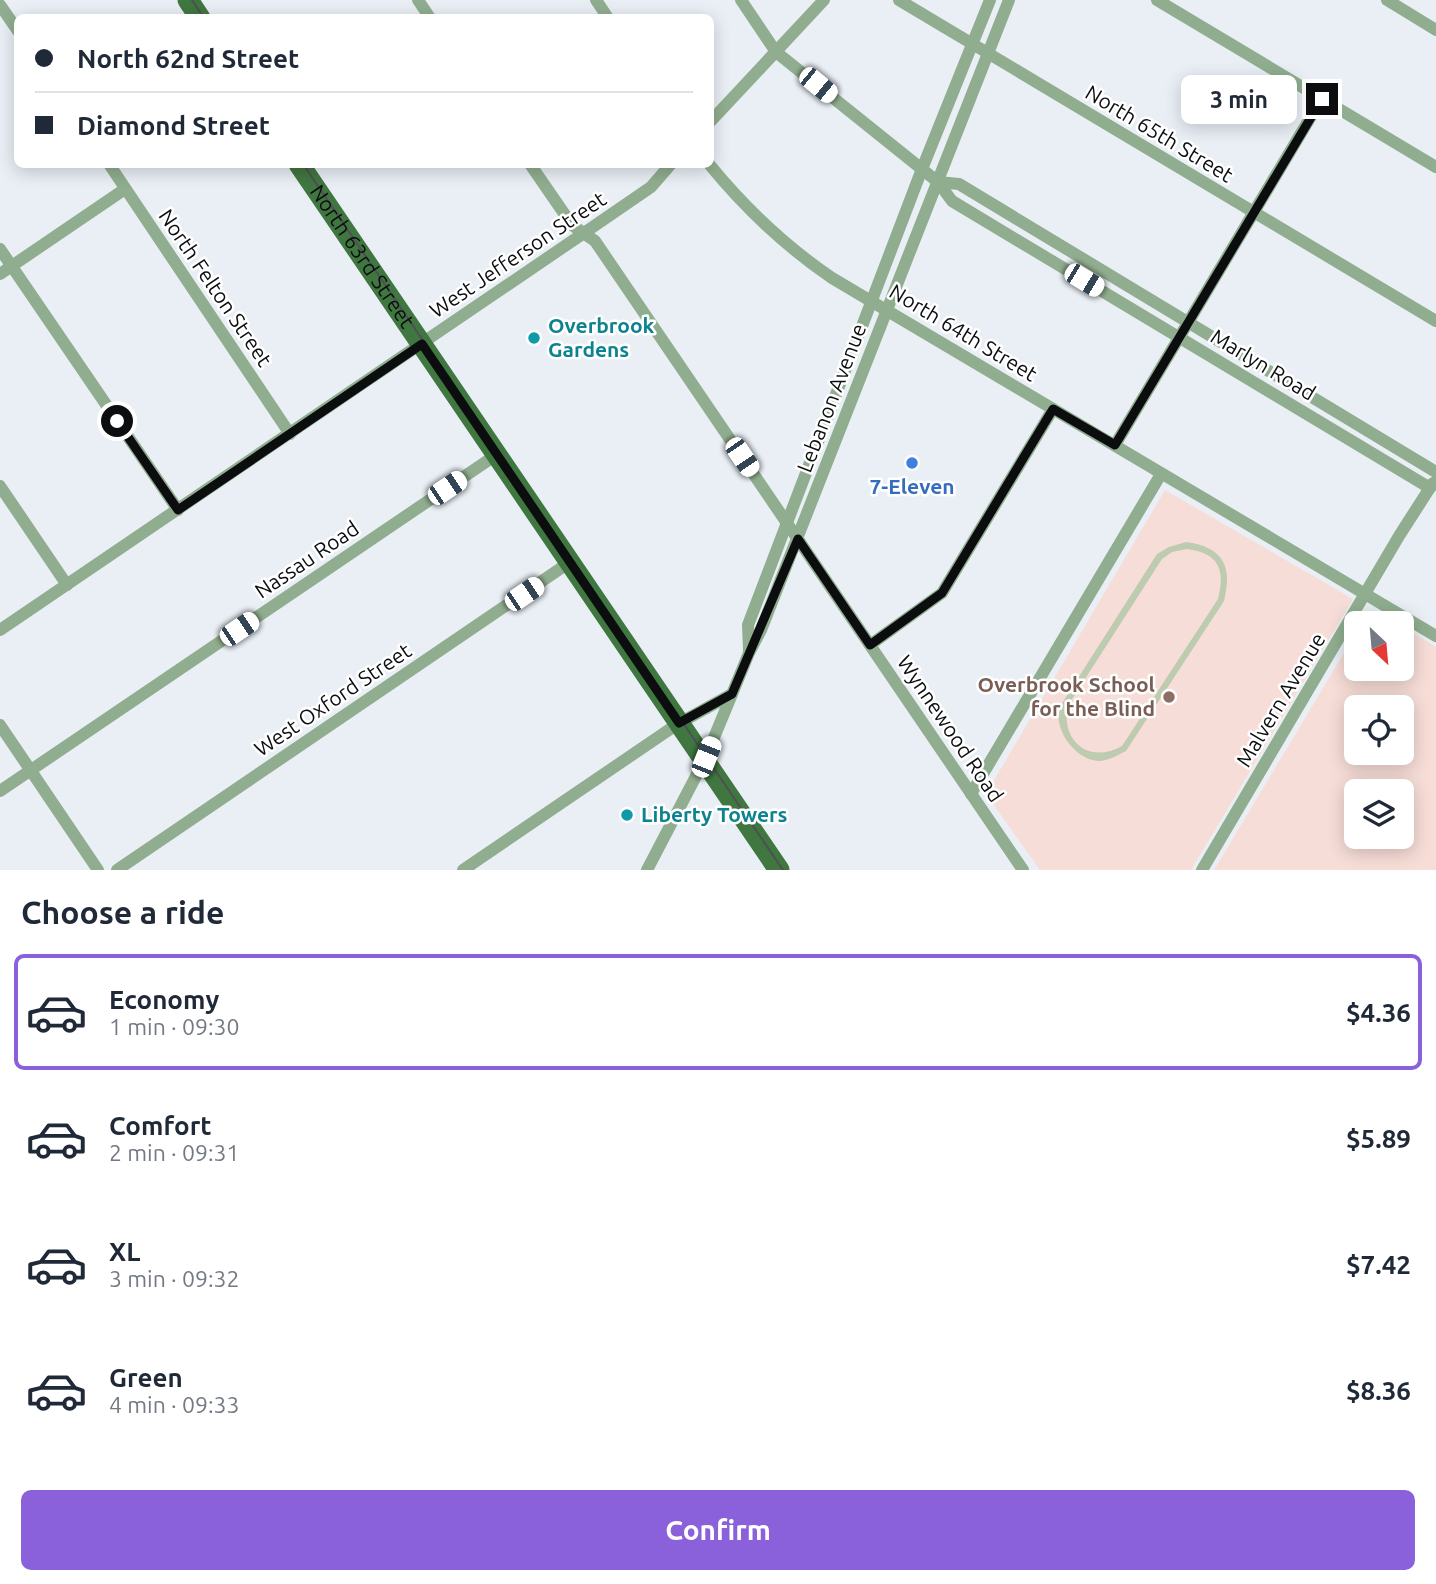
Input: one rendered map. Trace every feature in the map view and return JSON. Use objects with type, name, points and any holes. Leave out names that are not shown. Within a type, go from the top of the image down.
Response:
[{"type":"main road","name":"North 63rd Street","points":[[302,168],[779,870]]},
{"type":"street","name":"Marlyn Road","points":[[741,0],[776,51],[938,182],[952,201],[1180,337],[1434,479]]},
{"type":"street","points":[[714,118],[824,0]]},
{"type":"street","name":"North 65th Street","points":[[899,0],[1436,321]]},
{"type":"street","name":"Lebanon Avenue","points":[[749,653],[748,625],[922,169],[990,0]]},
{"type":"street","name":"Lebanon Avenue","points":[[648,869],[704,760],[761,631],[1009,0]]},
{"type":"street","points":[[1157,0],[1436,167]]},
{"type":"street","points":[[1387,0],[1436,30]]},
{"type":"street","points":[[0,5],[14,25]]},
{"type":"street","points":[[1115,445],[1322,99]]},
{"type":"street","name":"North Felton Street","points":[[112,168],[290,434]]},
{"type":"street","name":"Wynnewood Road","points":[[533,168],[572,225],[594,241],[1023,870]]},
{"type":"street","name":"West Jefferson Street","points":[[0,630],[651,187],[668,168]]},
{"type":"street","name":"North 64th Street","points":[[713,168],[750,209],[794,250],[832,278],[1436,636]]},
{"type":"street","name":"Marlyn Road","points":[[938,182],[959,184],[1188,323],[1434,479]]},
{"type":"street","points":[[6,270],[125,189]]},
{"type":"street","points":[[0,249],[6,270],[178,510]]},
{"type":"street","points":[[838,388],[854,394]]},
{"type":"street","points":[[870,645],[942,593],[1053,409]]},
{"type":"street","name":"Nassau Road","points":[[0,791],[496,455]]},
{"type":"street","points":[[971,794],[1161,474]]},
{"type":"street","name":"Malvern Avenue","points":[[1202,870],[1434,479]]},
{"type":"street","points":[[0,486],[67,585]]},
{"type":"street","name":"West Oxford Street","points":[[117,870],[570,562]]},
{"type":"street","points":[[463,870],[679,723],[732,694]]},
{"type":"street","points":[[0,725],[98,870]]},
{"type":"shaded area","name":"Overbrook School for the Blind","points":[[1165,490],[1353,599],[1191,870],[1040,870],[986,794]]},
{"type":"shaded area","points":[[1414,633],[1436,647],[1436,870],[1214,870],[1344,653],[1344,681],[1414,681]]},
{"type":"green space","points":[[1186,542],[1209,548],[1217,554],[1226,568],[1224,601],[1126,751],[1104,760],[1093,760],[1079,753],[1064,736],[1059,720],[1061,705],[1157,554]],"holes":[[[1187,549],[1213,559],[1220,571],[1218,599],[1122,746],[1099,753],[1081,747],[1069,731],[1067,707],[1162,559],[1172,552]]]},
{"type":"tram line","points":[[192,0],[201,14]]},
{"type":"tram line","points":[[306,168],[783,870]]},
{"type":"place","name":"Overbrook Gardens","points":[[534,338]]},
{"type":"place","name":"7-Eleven","points":[[912,463]]},
{"type":"place","name":"Overbrook School for the Blind","points":[[1169,697]]},
{"type":"place","name":"Liberty Towers","points":[[627,815]]},
{"type":"route","points":[[117,421],[178,510],[422,344],[679,723],[732,694],[798,539],[870,645],[942,593],[1053,409],[1115,445],[1322,99]]}]
